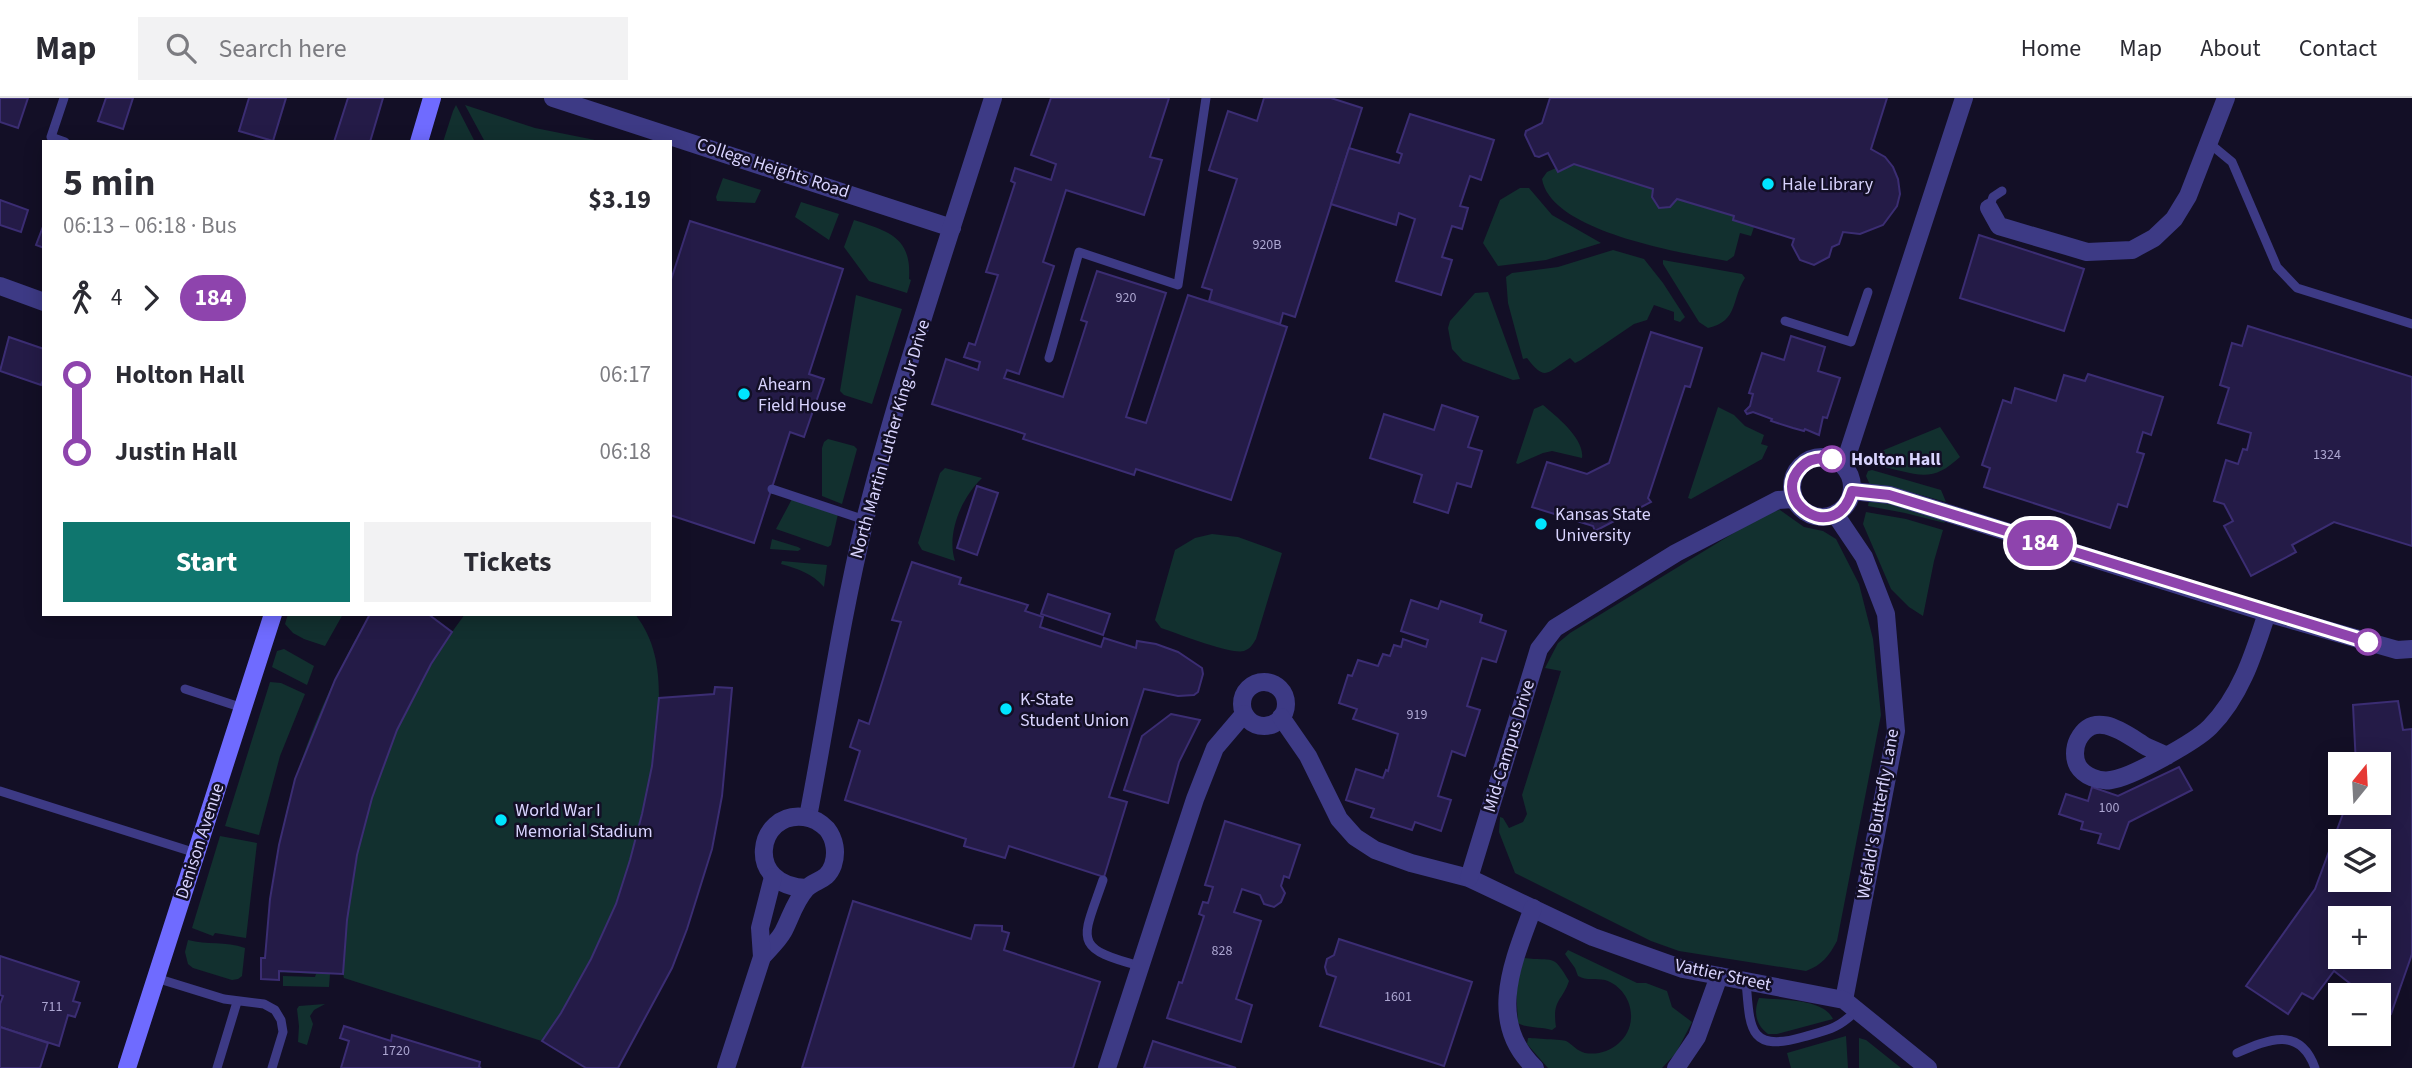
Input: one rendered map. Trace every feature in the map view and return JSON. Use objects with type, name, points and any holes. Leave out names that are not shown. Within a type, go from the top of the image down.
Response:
[{"type":"street","points":[[420,140],[432,98]]},
{"type":"street","name":"College Heights Road","points":[[553,98],[595,104],[953,228]]},
{"type":"street","name":"North Martin Luther King Jr Drive","points":[[808,817],[865,520],[890,425],[993,98]]},
{"type":"street","points":[[1840,463],[1848,453],[1964,98]]},
{"type":"street","points":[[1989,208],[1999,226],[2087,253],[2132,250],[2154,238],[2175,219],[2188,196],[2226,98]]},
{"type":"street","points":[[0,286],[42,301]]},
{"type":"street","points":[[1822,457],[1840,463],[1850,476],[1852,491],[1843,509],[1835,514],[1828,517],[1812,516],[1794,499],[1793,480],[1804,464],[1822,457]]},
{"type":"street","points":[[1852,491],[1889,495],[2307,625],[2397,650],[2412,649]]},
{"type":"street","name":"Mid-Campus Drive","points":[[1469,878],[1539,649],[1555,628],[1681,551],[1779,500],[1794,499]]},
{"type":"street","name":"Wefald's Butterfly Lane","points":[[1835,514],[1864,557],[1886,614],[1896,731],[1850,1005]]},
{"type":"street","points":[[2167,756],[2147,747],[2117,727],[2106,725],[2087,730],[2078,740],[2075,754],[2076,763],[2082,772],[2098,780],[2112,780],[2167,756],[2209,728],[2233,697],[2252,658],[2267,612]]},
{"type":"street","name":"Denison Avenue","points":[[127,1068],[272,616]]},
{"type":"street","points":[[1261,682],[1275,685],[1284,696],[1286,704],[1281,717],[1269,725],[1261,726],[1248,720],[1244,714],[1242,700],[1248,688],[1261,682]]},
{"type":"street","points":[[1107,1068],[1195,799],[1215,748],[1244,714]]},
{"type":"street","points":[[1281,717],[1308,756],[1339,819],[1355,837],[1375,850],[1396,858],[1469,878]]},
{"type":"street","points":[[726,1068],[762,957],[761,928],[773,877],[764,859],[766,838],[779,822],[798,816],[818,821],[832,836],[835,856],[827,875],[820,882],[799,888],[773,877]]},
{"type":"street","name":"Vattier Street","points":[[1469,878],[1593,937],[1683,969],[1850,1005],[1928,1068]]},
{"type":"street","points":[[762,957],[782,934],[799,888]]},
{"type":"street","points":[[1533,908],[1513,962],[1508,987],[1507,1015],[1512,1037],[1535,1068]]},
{"type":"street","points":[[1676,1068],[1697,1037],[1719,976]]},
{"type":"lane","points":[[59,140],[51,137],[64,98]]},
{"type":"lane","points":[[1049,358],[1079,252],[1178,285],[1206,98]]},
{"type":"lane","points":[[2209,143],[2232,162],[2277,267],[2297,288],[2412,324]]},
{"type":"lane","points":[[1989,208],[1993,197],[2002,191]]},
{"type":"lane","points":[[1785,321],[1851,342],[1868,292]]},
{"type":"lane","points":[[772,489],[865,520]]},
{"type":"lane","points":[[185,689],[243,708]]},
{"type":"lane","points":[[0,791],[196,853]]},
{"type":"lane","points":[[1102,880],[1086,930],[1087,939],[1093,948],[1107,957],[1140,966]]},
{"type":"lane","points":[[156,978],[237,1002],[264,1004],[275,1010],[281,1020],[283,1032],[272,1068]]},
{"type":"lane","points":[[1746,981],[1749,1013],[1754,1029],[1763,1041],[1773,1044],[1839,1026],[1850,1005]]},
{"type":"lane","points":[[217,1068],[237,1002]]},
{"type":"lane","points":[[2237,1053],[2257,1044],[2283,1038],[2300,1043],[2311,1056],[2315,1068]]},
{"type":"green space","points":[[456,105],[474,140],[444,140]]},
{"type":"green space","points":[[465,105],[535,128],[595,140],[484,140]]},
{"type":"green space","points":[[1574,164],[1653,189],[1652,197],[1659,208],[1670,207],[1677,199],[1734,216],[1733,220],[1754,227],[1751,236],[1740,233],[1734,256],[1727,261],[1651,246],[1593,226],[1568,213],[1551,197],[1542,179],[1547,172],[1556,168],[1559,172]]},
{"type":"green space","points":[[723,178],[761,190],[755,203],[717,201]]},
{"type":"green space","points":[[1520,188],[1529,188],[1552,215],[1601,243],[1546,260],[1498,266],[1483,243],[1500,200]]},
{"type":"green space","points":[[801,202],[839,214],[829,240],[795,217]]},
{"type":"green space","points":[[854,220],[887,232],[902,245],[911,280],[907,293],[869,281],[844,247]]},
{"type":"green space","points":[[1613,250],[1644,259],[1685,317],[1680,322],[1674,320],[1674,312],[1654,305],[1647,320],[1634,324],[1581,360],[1575,363],[1570,358],[1547,373],[1538,371],[1527,358],[1523,359],[1508,303],[1506,277],[1512,273],[1558,267]]},
{"type":"green space","points":[[1663,260],[1742,274],[1745,278],[1730,315],[1718,325],[1708,328],[1699,322]]},
{"type":"green space","points":[[1488,292],[1520,379],[1513,380],[1463,361],[1452,349],[1448,328],[1450,321],[1475,293]]},
{"type":"green space","points":[[856,295],[902,309],[872,404],[844,395],[840,391]]},
{"type":"green space","points":[[1543,405],[1574,436],[1582,451],[1582,458],[1552,451],[1516,463],[1534,409]]},
{"type":"green space","points":[[1718,407],[1734,415],[1745,426],[1764,435],[1761,444],[1768,446],[1762,459],[1691,499],[1688,498]]},
{"type":"green space","points":[[1940,427],[1960,457],[1939,472],[1919,474],[1887,468],[1873,462],[1873,458],[1884,450]]},
{"type":"green space","points":[[828,439],[857,449],[842,504],[822,496],[822,448]]},
{"type":"green space","points":[[945,468],[982,478],[962,505],[954,527],[955,561],[922,550],[918,543],[940,473]]},
{"type":"green space","points":[[1868,471],[1941,490],[1946,502],[1895,488],[1871,487],[1866,476]]},
{"type":"green space","points":[[792,499],[838,514],[831,545],[828,547],[776,529]]},
{"type":"green space","points":[[1869,501],[1894,504],[1943,520],[1945,523],[1868,506]]},
{"type":"green space","points":[[1780,510],[1804,527],[1823,531],[1836,539],[1859,584],[1873,639],[1881,715],[1837,941],[1824,959],[1806,971],[1679,951],[1651,941],[1515,873],[1499,832],[1500,817],[1509,828],[1523,822],[1527,814],[1522,795],[1561,671],[1545,668],[1558,643],[1570,633],[1768,512]]},
{"type":"green space","points":[[1866,512],[1906,519],[1943,530],[1923,616],[1909,607],[1891,589],[1863,524]]},
{"type":"green space","points":[[1212,534],[1238,537],[1282,553],[1256,639],[1250,648],[1244,651],[1228,650],[1191,639],[1161,628],[1155,620],[1175,550],[1195,538]]},
{"type":"green space","points":[[772,539],[798,547],[801,549],[770,549]]},
{"type":"green space","points":[[782,561],[827,565],[824,587],[810,575],[781,564]]},
{"type":"green space","points":[[287,616],[342,616],[325,646],[293,633],[285,624]]},
{"type":"green space","name":"World War I Memorial Stadium","points":[[369,616],[431,616],[452,632],[464,616],[636,616],[654,654],[659,698],[714,694],[715,687],[732,688],[722,796],[712,849],[672,968],[618,1068],[344,978],[343,974],[330,974],[329,987],[283,986],[283,976],[315,977],[316,974],[279,972],[265,958],[277,861],[293,786],[326,698]]},
{"type":"green space","points":[[284,649],[314,666],[307,685],[272,667],[277,651]]},
{"type":"green space","points":[[270,682],[281,683],[305,694],[280,756],[259,835],[225,826]]},
{"type":"green space","points":[[220,836],[257,843],[246,938],[215,933],[213,936],[192,928]]},
{"type":"green space","points":[[188,940],[245,948],[242,976],[232,980],[193,968],[188,964],[185,952]]},
{"type":"green space","points":[[1568,950],[1637,983],[1646,983],[1667,991],[1672,1007],[1692,1022],[1676,1053],[1662,1068],[1548,1068],[1527,1044],[1528,1038],[1566,1041],[1582,1052],[1593,1054],[1616,1046],[1630,1026],[1630,1006],[1624,994],[1611,982],[1578,976],[1565,954]]},
{"type":"green space","points":[[1524,958],[1555,962],[1569,981],[1555,1011],[1556,1027],[1552,1030],[1518,1023],[1516,988]]},
{"type":"green space","points":[[1759,998],[1811,1004],[1828,1012],[1833,1019],[1768,1034],[1757,1018]]},
{"type":"green space","points":[[325,1004],[314,1010],[310,1016],[313,1024],[307,1045],[298,1042],[299,1006]]},
{"type":"green space","points":[[1846,1036],[1848,1068],[1791,1068],[1787,1053]]},
{"type":"green space","points":[[1859,1038],[1866,1040],[1901,1068],[1859,1068]]},
{"type":"building","points":[[0,98],[28,98],[18,128],[0,122]]},
{"type":"building","points":[[106,98],[133,98],[123,129],[98,121]]},
{"type":"building","points":[[249,98],[286,98],[273,140],[239,131]]},
{"type":"building","points":[[348,98],[383,98],[371,140],[335,140]]},
{"type":"building","points":[[1051,98],[1169,98],[1150,157],[1162,160],[1144,215],[1066,190],[1043,262],[1054,266],[1019,374],[1007,370],[1004,378],[1063,397],[1087,322],[1081,320],[1097,271],[1166,293],[1126,417],[1146,423],[1188,295],[1287,327],[1231,500],[1136,469],[1134,475],[1023,439],[1025,434],[932,404],[946,359],[978,370],[980,362],[964,357],[969,343],[975,345],[998,275],[986,272],[1015,183],[1011,181],[1015,168],[1051,180],[1056,164],[1031,155]]},
{"type":"building","points":[[1264,98],[1331,98],[1362,108],[1295,317],[1283,313],[1280,324],[1209,301],[1212,290],[1202,287],[1237,179],[1209,170],[1228,111],[1257,121]]},
{"type":"building","name":"Hale Library","points":[[1550,98],[1887,98],[1871,149],[1885,157],[1893,167],[1900,194],[1897,206],[1883,225],[1860,234],[1843,232],[1839,244],[1832,247],[1829,257],[1814,265],[1800,260],[1792,245],[1794,239],[1733,220],[1734,216],[1677,199],[1670,207],[1659,208],[1652,197],[1653,189],[1574,164],[1558,172],[1548,153],[1535,156],[1525,135],[1526,131],[1542,123]]},
{"type":"building","points":[[1410,114],[1494,140],[1481,180],[1470,176],[1460,206],[1468,208],[1462,229],[1452,226],[1442,257],[1452,260],[1441,295],[1396,281],[1415,219],[1399,213],[1396,225],[1331,204],[1349,148],[1399,163],[1402,154],[1397,152]]},
{"type":"building","points":[[0,200],[28,210],[21,232],[0,225]]},
{"type":"building","name":"Ahearn Field House","points":[[690,221],[843,269],[809,374],[824,379],[804,437],[790,432],[754,543],[672,516],[672,277]]},
{"type":"building","points":[[42,229],[42,247],[36,245]]},
{"type":"building","points":[[1979,235],[2084,269],[2064,331],[1960,298]]},
{"type":"building","points":[[2248,326],[2412,377],[2412,546],[2334,522],[2292,545],[2296,552],[2251,576],[2224,526],[2233,521],[2224,504],[2214,501],[2226,460],[2238,464],[2243,449],[2247,450],[2251,433],[2218,423],[2229,388],[2220,385],[2232,343],[2242,346]]},
{"type":"building","points":[[1651,332],[1702,348],[1690,387],[1685,386],[1648,498],[1651,502],[1595,531],[1593,526],[1532,507],[1547,462],[1587,474],[1609,463]]},
{"type":"building","name":"Holton Hall","points":[[1791,336],[1825,347],[1818,371],[1840,378],[1827,418],[1823,417],[1819,435],[1771,421],[1772,419],[1753,412],[1747,414],[1745,411],[1750,406],[1753,394],[1749,393],[1762,353],[1784,360]]},
{"type":"building","points":[[9,337],[42,348],[41,385],[0,371]]},
{"type":"building","points":[[2088,374],[2163,397],[2151,435],[2143,432],[2137,452],[2144,454],[2127,507],[2118,504],[2110,528],[1984,487],[1990,468],[1982,465],[2003,400],[2011,403],[2015,388],[2056,401],[2064,375],[2085,381]]},
{"type":"building","points":[[1442,405],[1478,417],[1468,447],[1482,451],[1471,487],[1457,483],[1448,513],[1414,502],[1422,475],[1370,458],[1384,414],[1434,430]]},
{"type":"building","points":[[977,486],[998,493],[977,555],[957,548]]},
{"type":"building","name":"K-State Student Union","points":[[912,562],[961,578],[959,584],[1028,605],[1025,611],[1043,617],[1040,627],[1101,647],[1104,638],[1136,648],[1137,641],[1156,644],[1178,652],[1202,668],[1198,692],[1194,695],[1178,696],[1144,689],[1109,797],[1127,802],[1104,877],[1009,846],[1005,858],[964,846],[966,839],[845,800],[860,751],[850,747],[859,720],[869,724],[901,622],[892,620]]},
{"type":"building","points":[[1048,594],[1110,614],[1103,635],[1041,614]]},
{"type":"building","points":[[1411,600],[1438,609],[1441,601],[1482,615],[1480,622],[1506,631],[1496,662],[1482,658],[1467,706],[1480,710],[1465,756],[1452,751],[1438,796],[1451,800],[1441,831],[1415,822],[1412,830],[1371,817],[1374,809],[1346,800],[1356,769],[1383,778],[1386,770],[1388,771],[1398,734],[1353,719],[1357,709],[1339,703],[1348,675],[1352,676],[1358,660],[1378,666],[1383,654],[1390,656],[1394,645],[1401,647],[1403,639],[1426,647],[1428,640],[1401,631]]},
{"type":"building","points":[[369,616],[431,616],[452,632],[431,664],[397,730],[372,798],[357,855],[347,920],[343,974],[279,971],[279,980],[261,979],[261,958],[265,958],[270,899],[279,845],[295,779],[335,680]]},
{"type":"building","points":[[715,687],[732,688],[722,796],[712,849],[687,929],[672,968],[618,1068],[586,1068],[542,1041],[591,959],[616,904],[642,814],[652,766],[659,698],[714,694]]},
{"type":"building","points":[[2398,701],[2403,730],[2412,729],[2412,954],[2391,1014],[2391,983],[2349,983],[2334,971],[2313,999],[2302,993],[2288,1014],[2246,986],[2315,889],[2328,854],[2328,892],[2391,892],[2391,829],[2337,829],[2342,816],[2391,815],[2391,752],[2355,752],[2353,705]]},
{"type":"building","points":[[1171,714],[1200,720],[1179,762],[1168,803],[1124,790],[1142,736]]},
{"type":"building","points":[[2179,767],[2192,790],[2129,822],[2119,849],[2098,843],[2101,834],[2081,829],[2083,822],[2059,814],[2066,794],[2088,801],[2092,787],[2118,796]]},
{"type":"building","points":[[1225,821],[1300,845],[1289,878],[1284,876],[1281,886],[1285,893],[1281,902],[1274,907],[1264,904],[1260,895],[1242,889],[1234,912],[1261,921],[1236,999],[1252,1005],[1241,1042],[1167,1018],[1179,982],[1182,983],[1204,916],[1199,914],[1203,902],[1208,903],[1213,887],[1205,885]]},
{"type":"building","points":[[853,901],[971,939],[975,925],[1002,926],[1002,931],[1009,933],[1004,950],[1100,982],[1073,1068],[802,1068]]},
{"type":"building","points":[[1339,939],[1472,982],[1444,1066],[1320,1026],[1336,977],[1327,974],[1325,967],[1327,959],[1334,955]]},
{"type":"building","points":[[0,956],[79,982],[73,1001],[80,1003],[75,1017],[68,1015],[59,1046],[0,1027],[0,1004],[3,996],[0,995]]},
{"type":"building","points":[[344,1026],[391,1041],[392,1035],[480,1062],[481,1068],[341,1068],[349,1041],[340,1038]]},
{"type":"building","points":[[0,1027],[48,1043],[40,1068],[0,1068]]},
{"type":"building","points":[[1153,1041],[1199,1056],[1236,1068],[1144,1068]]},
{"type":"bus line","name":"184","points":[[1832,459],[1812,459],[1797,471],[1793,480],[1794,499],[1812,516],[1828,517],[1835,514],[1849,501],[1852,491],[1889,495],[2368,642]]},
{"type":"place","name":"Hale Library","points":[[1768,184]]},
{"type":"place","name":"Ahearn Field House","points":[[744,394]]},
{"type":"place","name":"Holton Hall","points":[[1832,459]]},
{"type":"place","name":"Kansas State University","points":[[1541,524]]},
{"type":"place","name":"K-State Student Union","points":[[1006,709]]},
{"type":"place","name":"World War I Memorial Stadium","points":[[501,820]]}]
